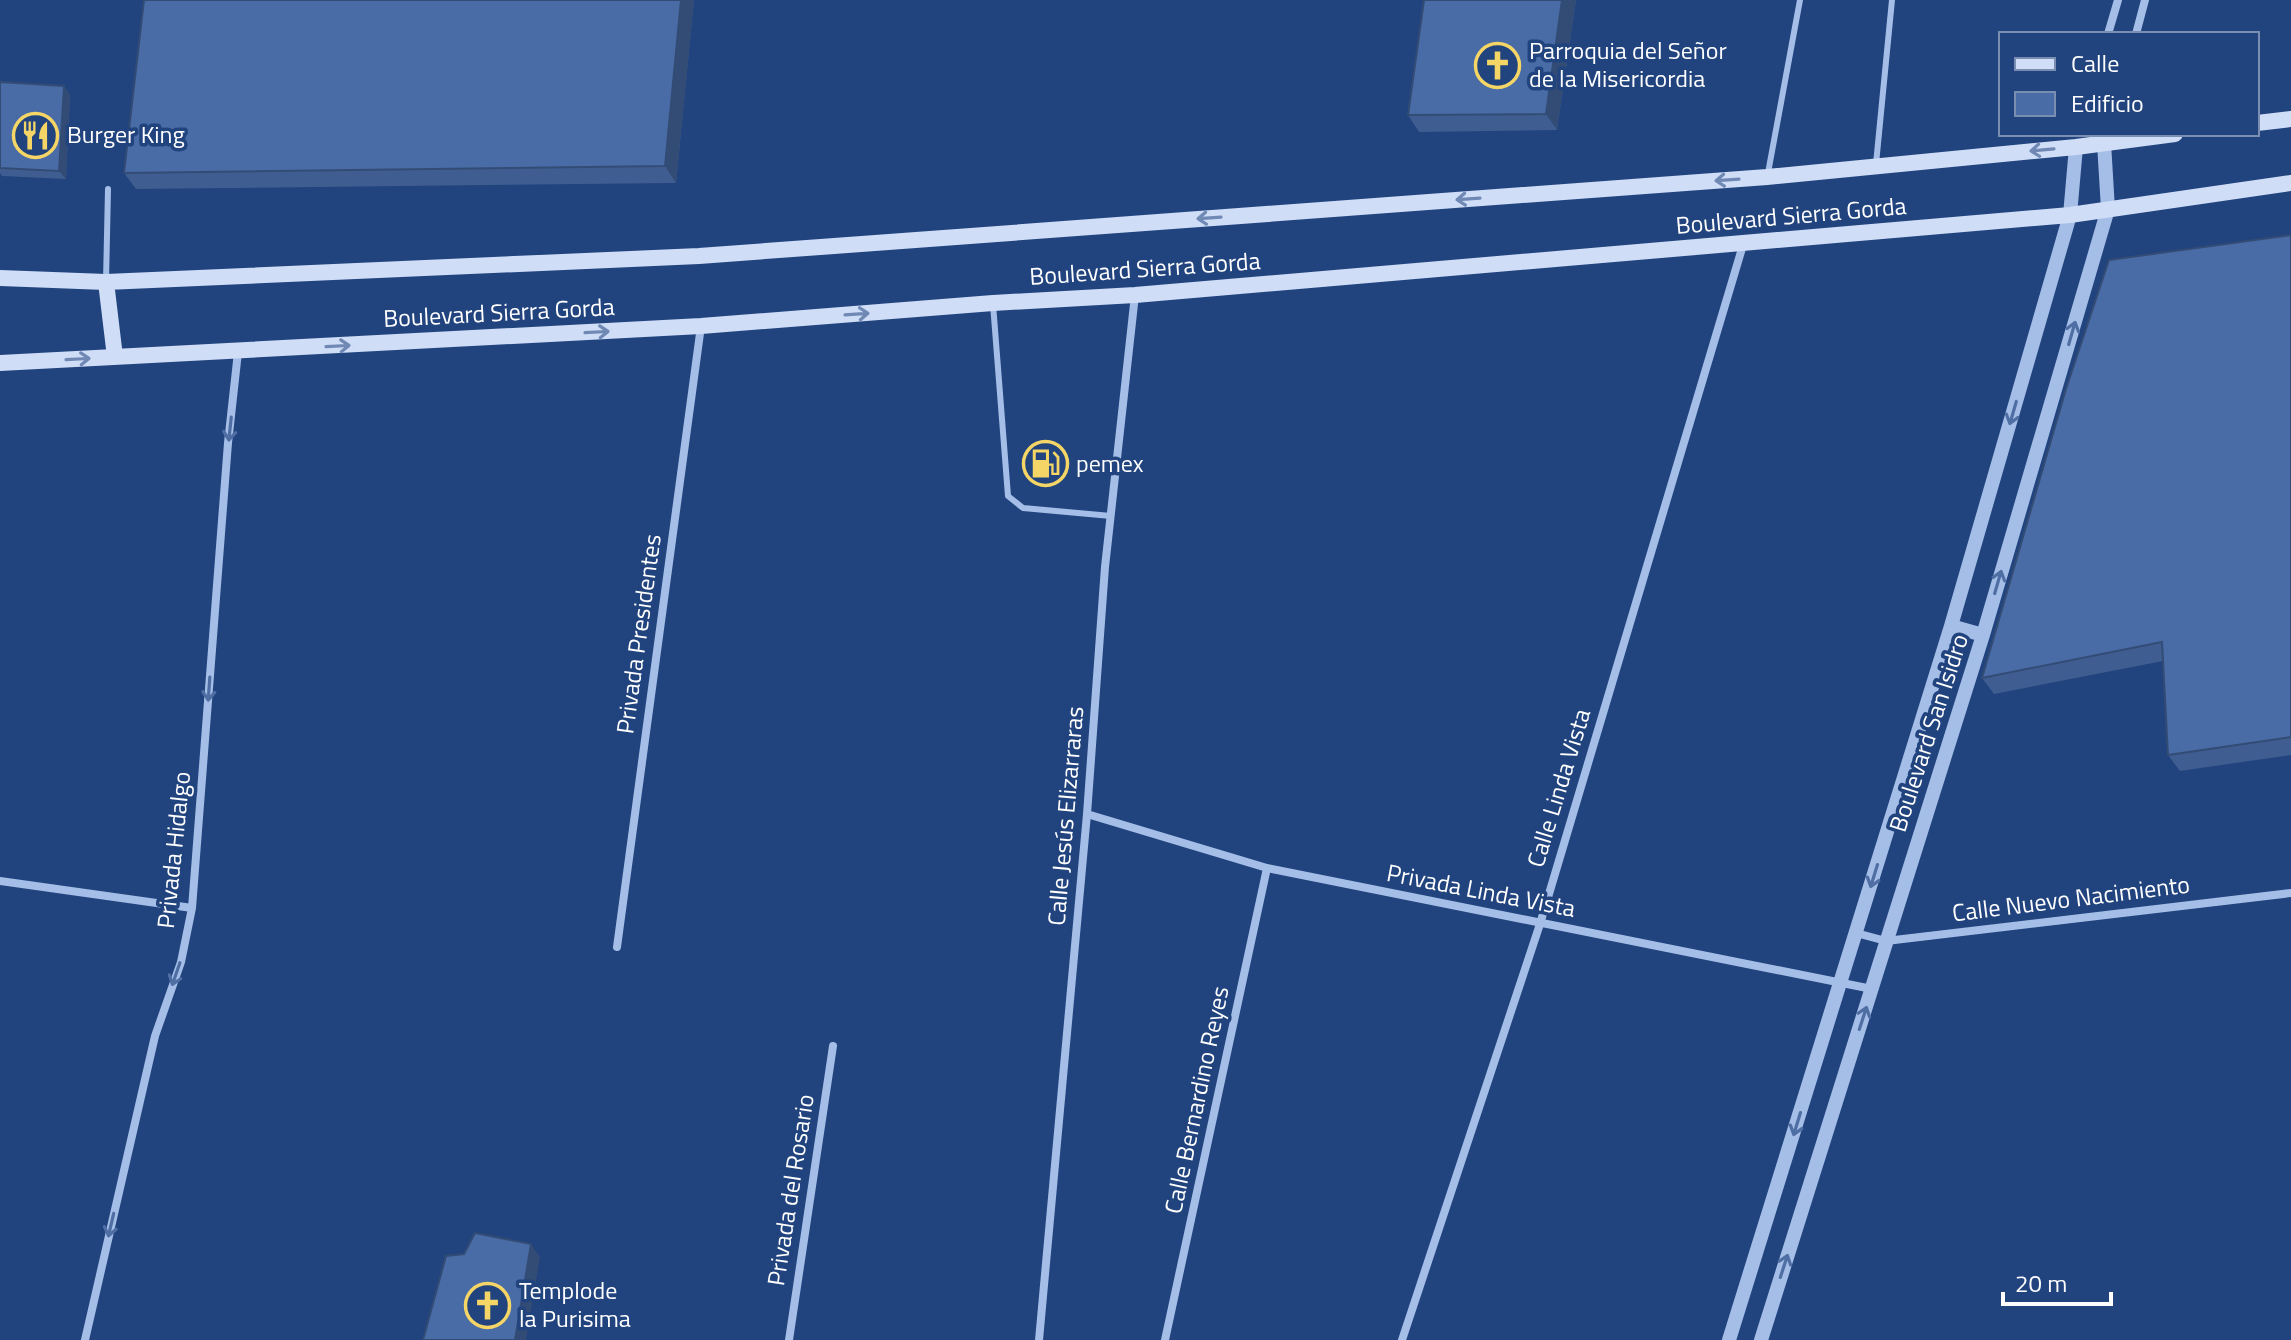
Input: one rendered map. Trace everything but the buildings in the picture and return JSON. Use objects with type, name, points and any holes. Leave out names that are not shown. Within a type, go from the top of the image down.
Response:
[{"type":"main road","points":[[2259,123],[2291,119]]},
{"type":"main road","name":"Boulevard Sierra Gorda","points":[[0,278],[106,282],[699,256],[1767,177],[2078,140],[2147,136]]},
{"type":"main road","name":"Boulevard Sierra Gorda","points":[[0,363],[701,326],[1135,295],[2070,215],[2291,183]]},
{"type":"main road","points":[[106,282],[115,357]]},
{"type":"street","points":[[2109,32],[2118,0]]},
{"type":"street","points":[[2137,32],[2145,0]]},
{"type":"street","name":"Boulevard San Isidro","points":[[1761,1340],[1983,635],[2108,209],[2105,139]]},
{"type":"street","name":"Boulevard San Isidro","points":[[1729,1340],[1951,626],[2070,215],[2078,140]]},
{"type":"street","name":"Calle Linda Vista","points":[[1402,1340],[1540,924],[1743,245]]},
{"type":"street","name":"Calle Jesús Elizarraras","points":[[1039,1340],[1087,814],[1105,567],[1135,295]]},
{"type":"street","name":"Privada Presidentes","points":[[617,947],[701,326]]},
{"type":"street","name":"Privada Hidalgo","points":[[85,1340],[155,1036],[181,962],[192,908],[228,443],[238,352]]},
{"type":"street","points":[[1951,626],[1983,635]]},
{"type":"street","name":"Privada Linda Vista","points":[[1087,814],[1267,868],[1872,989]]},
{"type":"street","name":"Calle Bernardino Reyes","points":[[1165,1340],[1267,868]]},
{"type":"street","points":[[0,881],[192,908]]},
{"type":"street","name":"Calle Nuevo Nacimiento","points":[[1856,933],[1886,941],[2291,893]]},
{"type":"street","name":"Privada del Rosario","points":[[789,1340],[833,1046]]},
{"type":"lane","points":[[1767,177],[1800,0]]},
{"type":"lane","points":[[1876,166],[1892,0]]},
{"type":"lane","points":[[106,282],[108,189]]},
{"type":"lane","points":[[993,303],[1008,496],[1023,508],[1111,516]]},
{"type":"place","name":"Parroquia del Señor de la Misericordia","points":[[1498,65]]},
{"type":"place","name":"Burger King","points":[[36,135]]},
{"type":"place","name":"pemex","points":[[1045,464]]},
{"type":"place","name":"Templode la Purisima","points":[[488,1305]]}]
